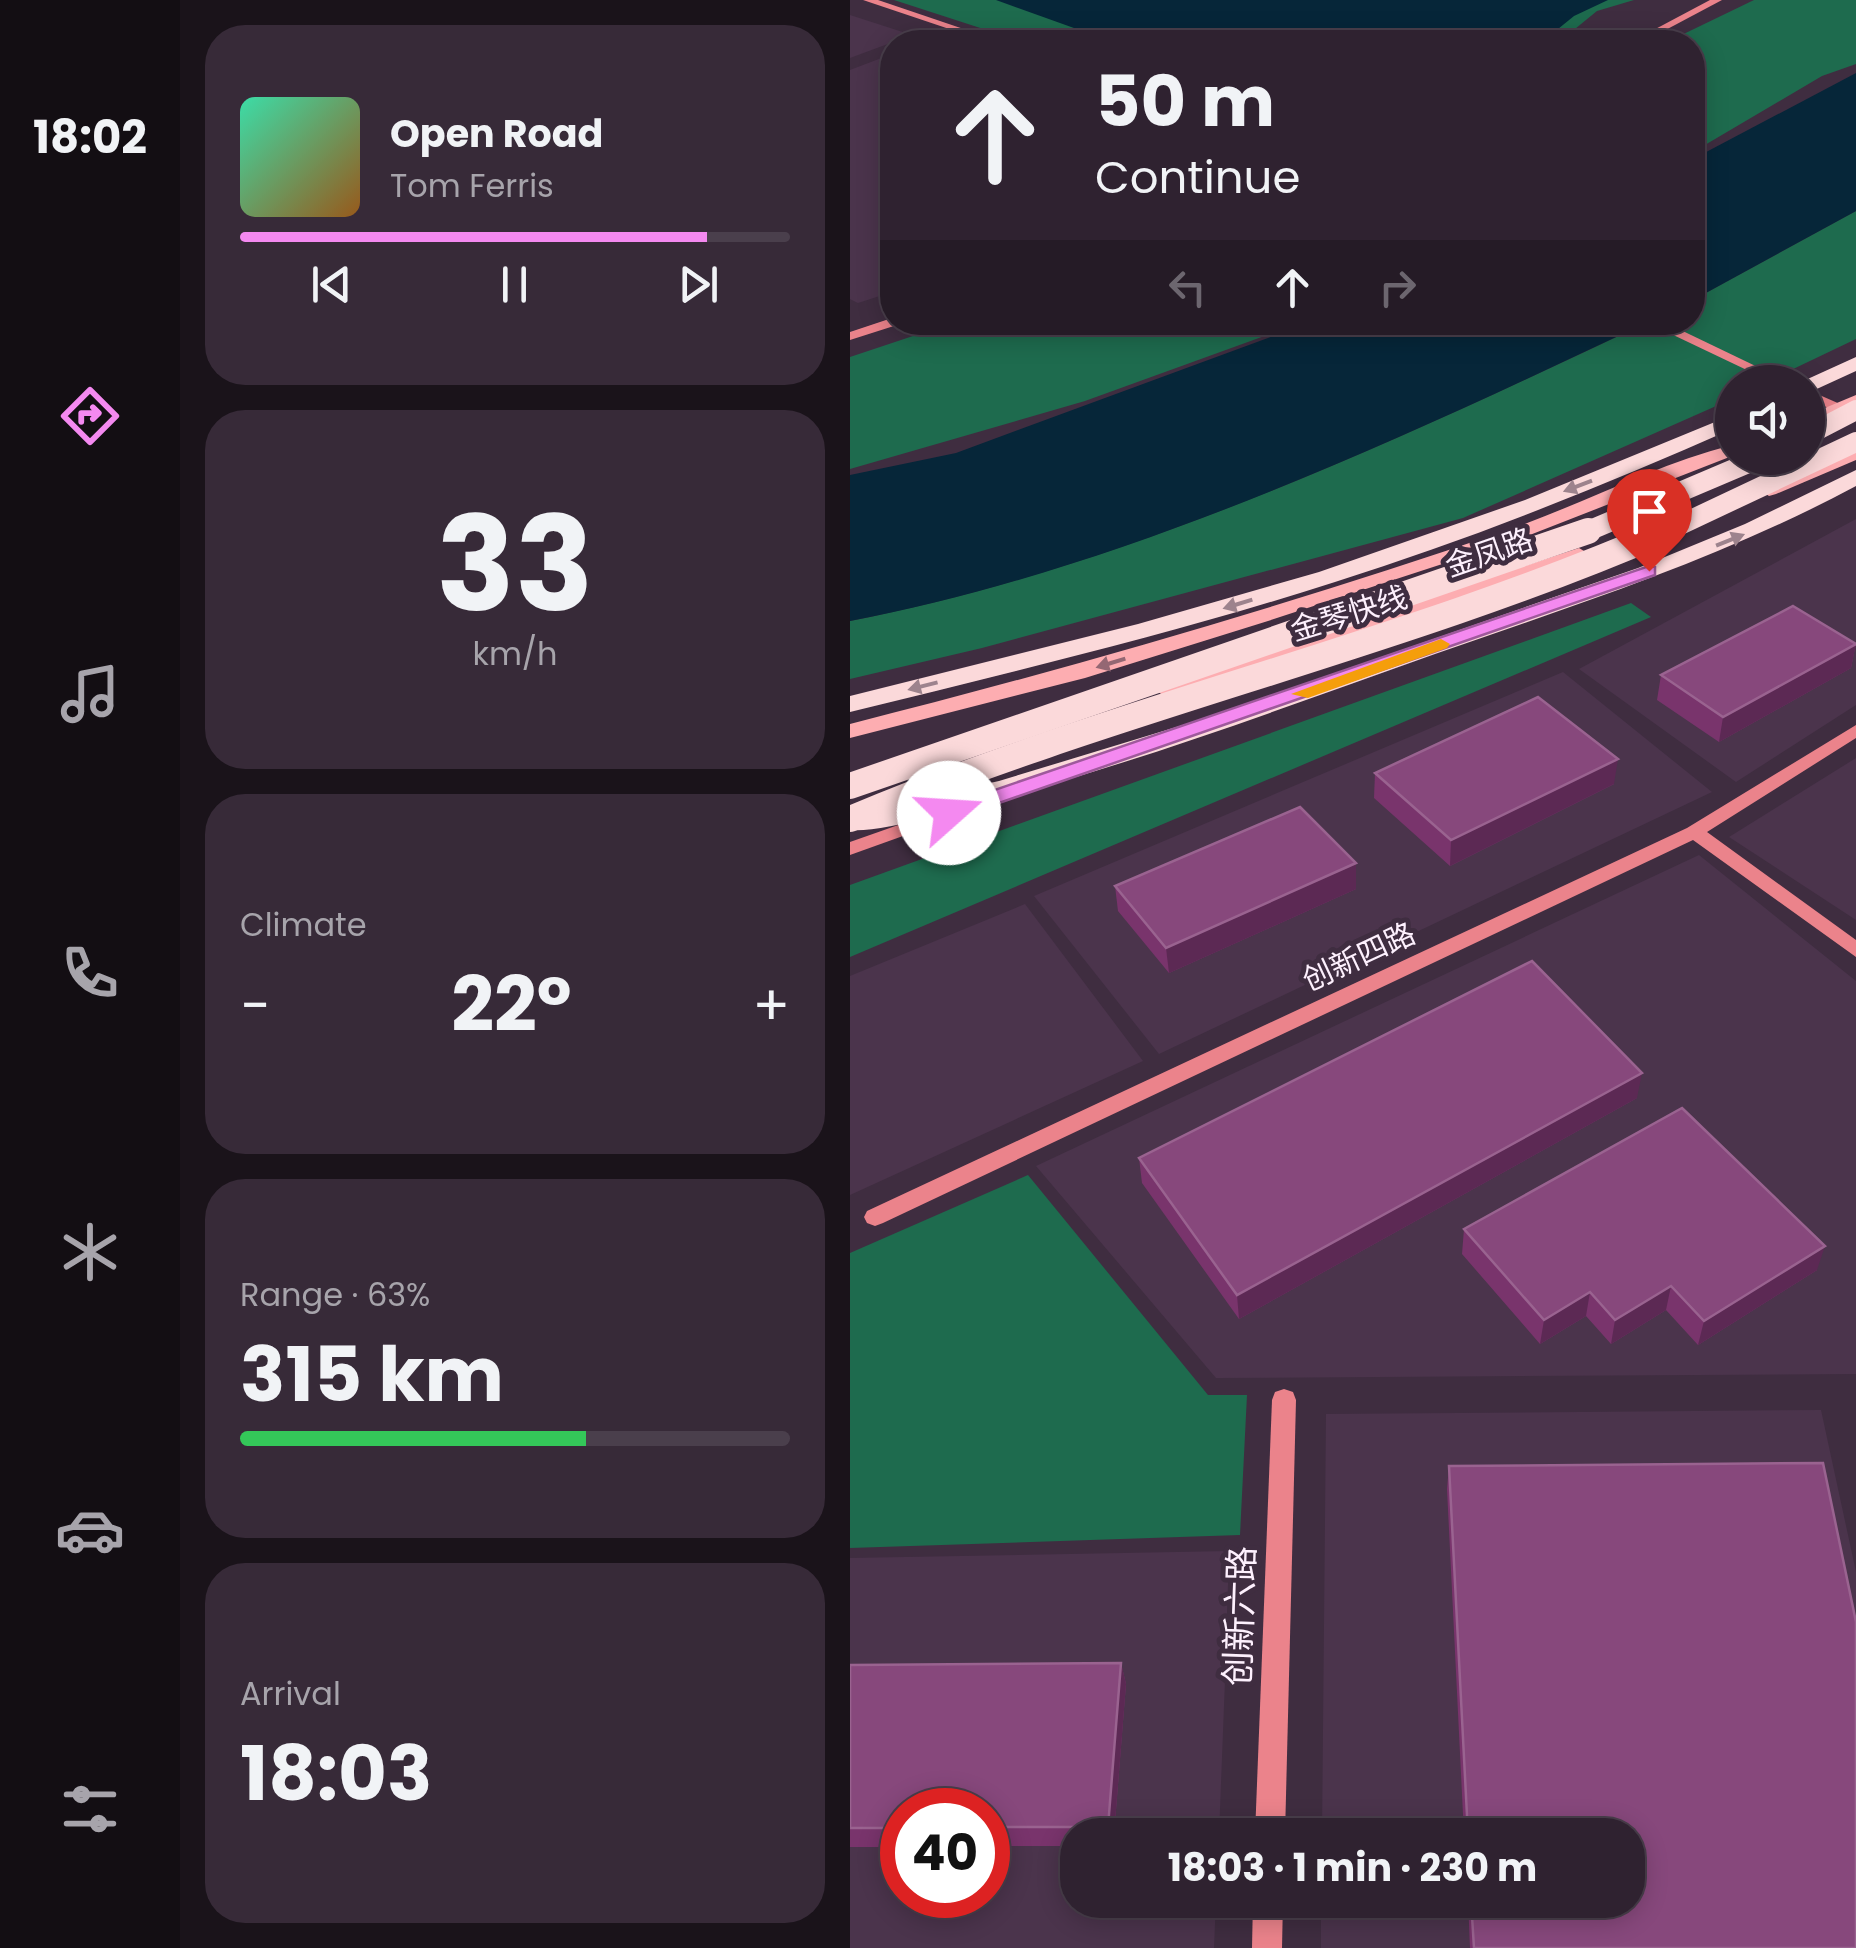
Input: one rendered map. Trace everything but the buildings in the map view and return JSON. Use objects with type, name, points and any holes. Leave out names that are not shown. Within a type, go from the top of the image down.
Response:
[{"type":"highway","points":[[1825,381],[1856,364]]},
{"type":"highway","points":[[1825,425],[1852,409]]},
{"type":"highway","points":[[850,704],[1192,618],[1298,585],[1600,478],[1715,428]]},
{"type":"highway","name":"金琴快线","points":[[850,821],[1122,719],[1415,628],[1553,578],[1698,518],[1856,442]]},
{"type":"highway","name":"金琴快线","points":[[850,785],[1060,710],[1481,574],[1645,512],[1724,475]]},
{"type":"highway","points":[[850,821],[920,811],[1111,760],[1685,558],[1795,512],[1856,477]]},
{"type":"main road","points":[[1825,416],[1852,409]]},
{"type":"main road","name":"金凤路","points":[[850,785],[922,768],[1344,633],[1806,477],[1856,454]]},
{"type":"main road","name":"金凤路","points":[[850,732],[1060,678],[1261,617],[1516,534],[1715,457]]},
{"type":"street","points":[[868,0],[960,30]]},
{"type":"street","points":[[1659,30],[1717,0]]},
{"type":"street","points":[[850,2],[935,30]]},
{"type":"street","points":[[850,336],[880,326]]},
{"type":"street","points":[[1678,335],[1744,365]]},
{"type":"street","points":[[1825,398],[1852,409]]},
{"type":"street","name":"创新四路","points":[[875,1217],[1694,832],[1856,730]]},
{"type":"street","points":[[850,849],[1111,760]]},
{"type":"street","points":[[1694,832],[1856,950]]},
{"type":"street","name":"创新六路","points":[[1271,1818],[1284,1400]]},
{"type":"street","points":[[1266,1948],[1267,1918]]},
{"type":"shaded area","points":[[850,15],[896,30],[880,30],[880,47],[850,58]]},
{"type":"shaded area","points":[[880,59],[880,296],[858,303],[850,299],[850,70]]},
{"type":"shaded area","points":[[1856,519],[1856,705],[1736,782],[1579,669]]},
{"type":"shaded area","points":[[1563,672],[1712,792],[1159,1054],[1034,896]]},
{"type":"shaded area","points":[[1856,758],[1856,920],[1729,837]]},
{"type":"shaded area","points":[[1699,855],[1856,981],[1856,1374],[1216,1378],[1036,1166]]},
{"type":"shaded area","points":[[1025,904],[1143,1061],[850,1195],[850,976]]},
{"type":"shaded area","points":[[1821,1410],[1856,1572],[1856,1948],[1321,1948],[1321,1918],[1645,1918],[1645,1818],[1322,1818],[1326,1414]]},
{"type":"shaded area","points":[[1230,1551],[1220,1818],[1060,1818],[1060,1918],[1215,1918],[1214,1948],[850,1948],[850,1558]]},
{"type":"green space","points":[[894,0],[1634,0],[1597,11],[1574,30],[986,30]]},
{"type":"green space","points":[[1754,0],[1856,0],[1856,64],[1822,76],[1705,145],[1705,30],[1692,30]]},
{"type":"green space","points":[[1856,211],[1856,339],[1802,365],[1715,365],[1715,407],[1463,518],[982,648],[850,679],[850,621],[1056,568],[1257,497],[1453,413],[1620,335],[1705,335],[1705,293]]},
{"type":"green space","points":[[916,335],[1267,335],[1085,401],[850,469],[850,357]]},
{"type":"green space","points":[[1631,603],[1651,617],[850,957],[850,885]]},
{"type":"green space","points":[[1028,1175],[1208,1395],[1247,1395],[1240,1535],[850,1548],[850,1253]]},
{"type":"water","points":[[996,0],[1608,0],[1574,16],[1557,30],[1080,30]]},
{"type":"water","points":[[1856,73],[1856,211],[1705,293],[1705,153]]},
{"type":"water","points":[[1276,335],[1620,335],[1356,456],[1157,535],[954,598],[850,621],[850,475],[956,453]]},
{"type":"slow traffic","points":[[1301,694],[1441,644]]},
{"type":"route","points":[[949,813],[1649,571]]}]
